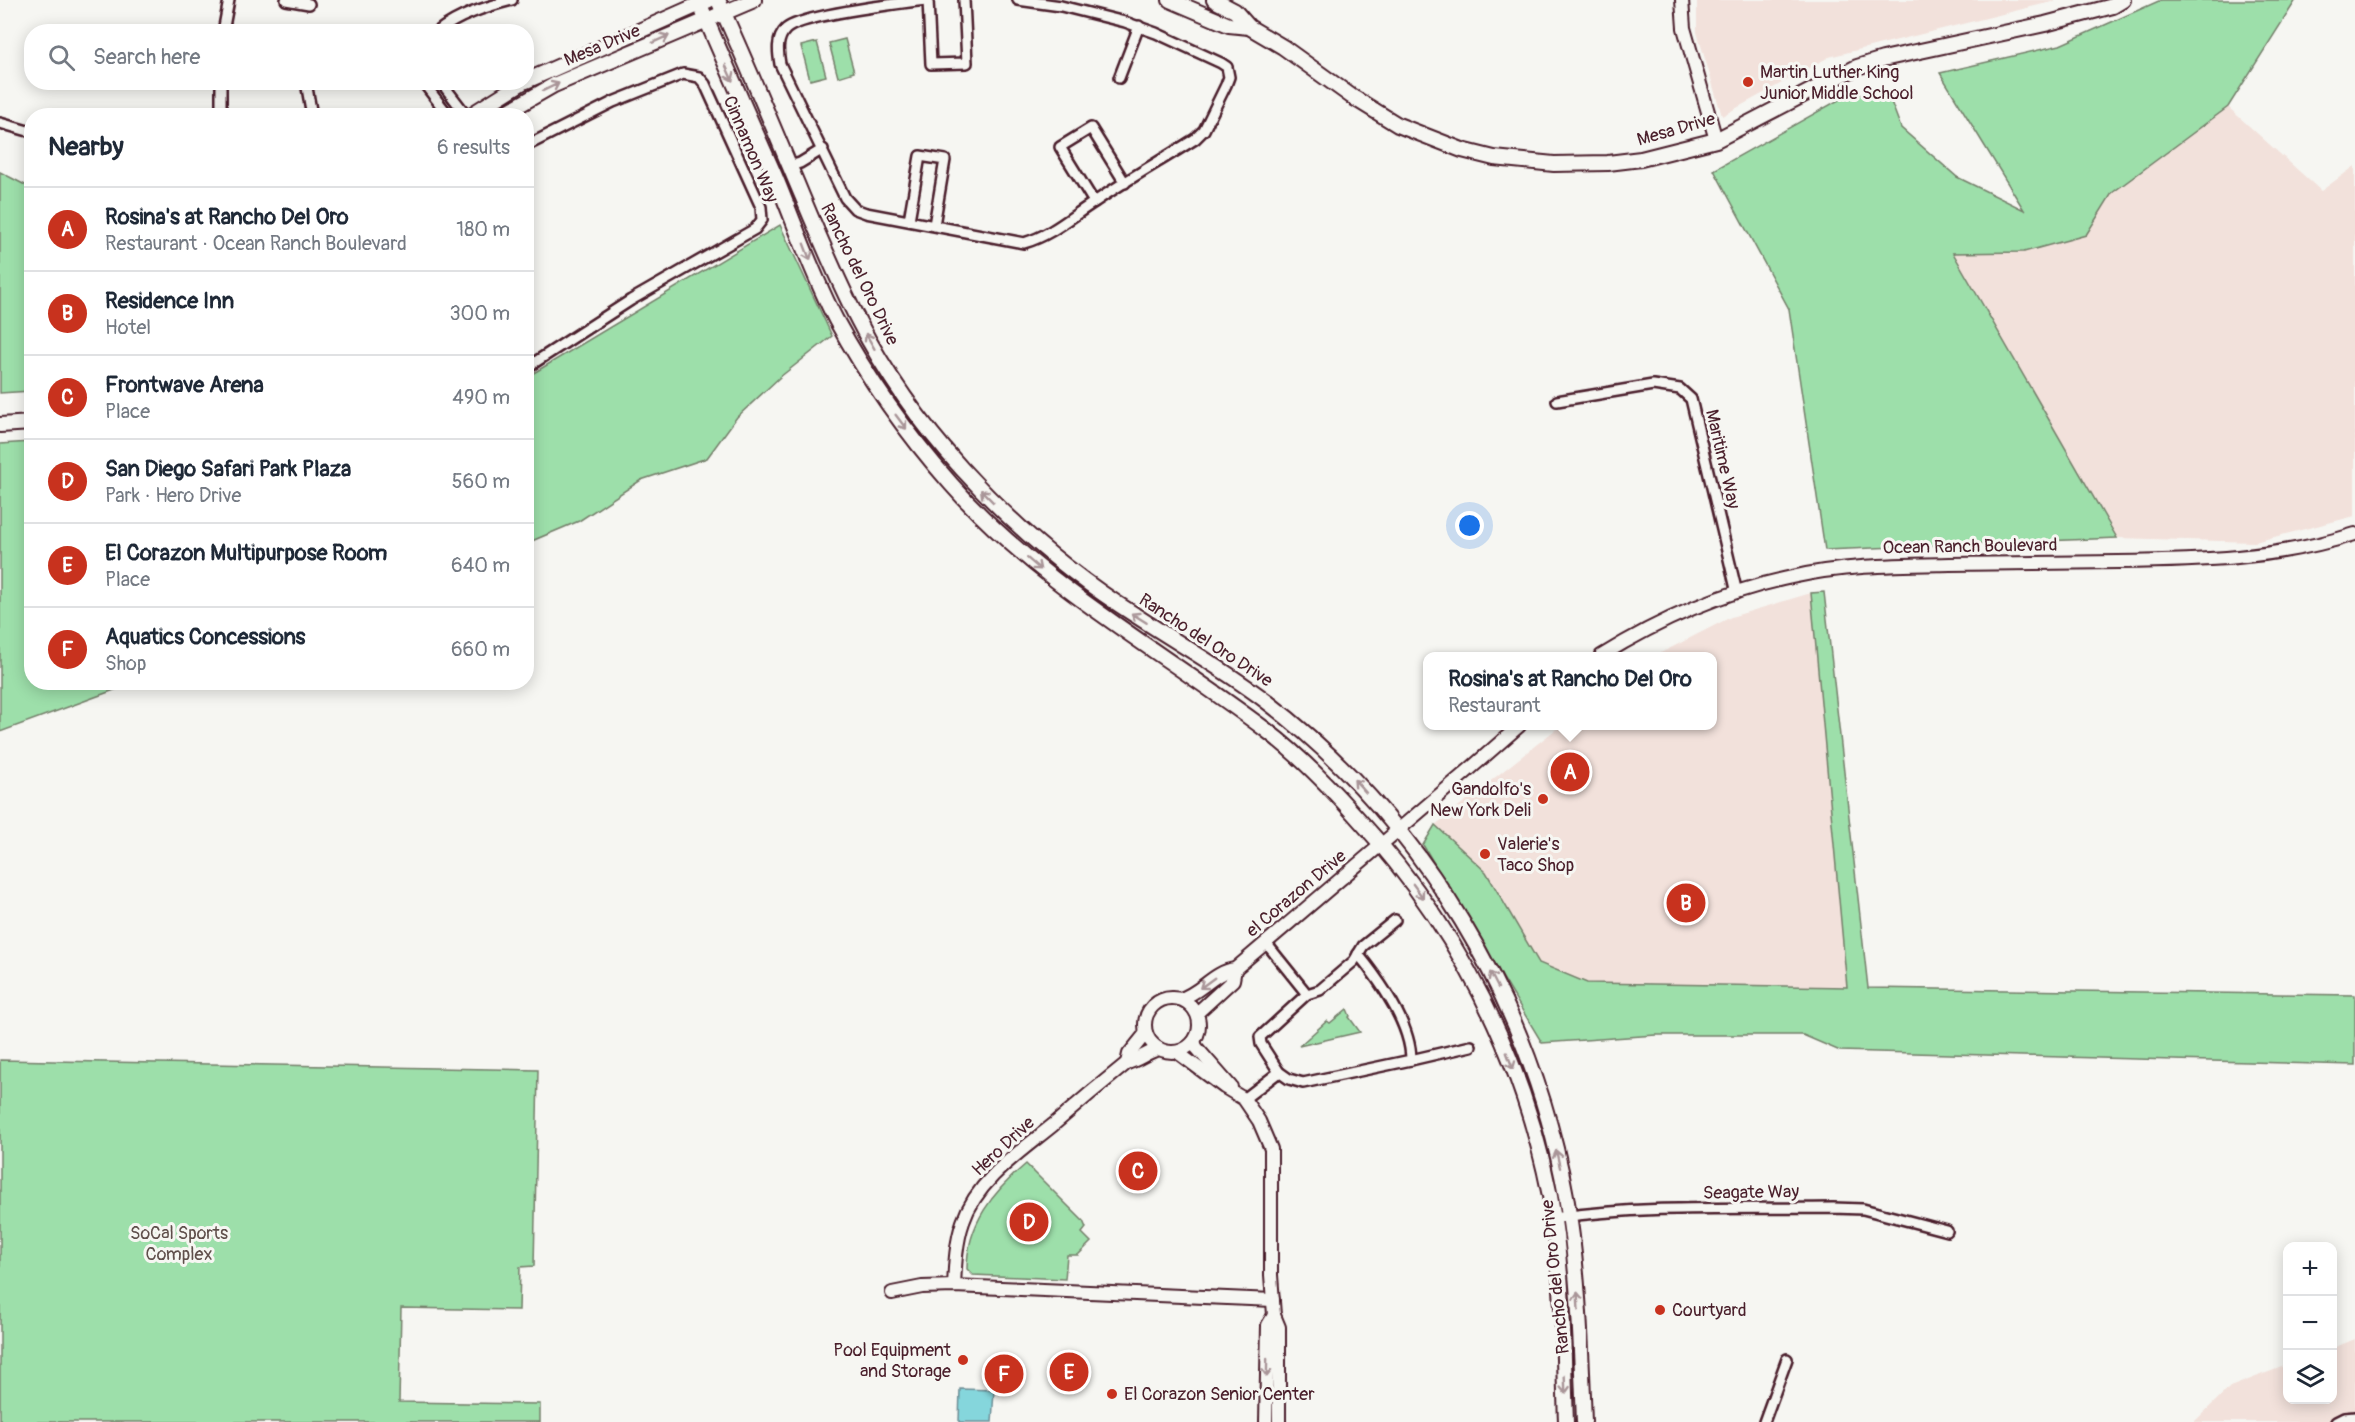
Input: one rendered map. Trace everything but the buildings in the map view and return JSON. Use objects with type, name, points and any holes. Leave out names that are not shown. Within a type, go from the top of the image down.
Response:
[{"type":"main road","name":"Mesa Drive","points":[[514,108],[554,85],[706,19],[721,6],[754,0]]},
{"type":"main road","name":"Mesa Drive","points":[[1170,0],[1229,26],[1249,27]]},
{"type":"main road","name":"Mesa Drive","points":[[1215,0],[1235,11],[1249,27],[1283,47],[1351,96],[1398,125],[1462,150],[1494,158],[1554,164],[1608,163],[1663,155],[1716,140],[1857,67],[1883,59],[2045,24],[2112,6],[2123,0]]},
{"type":"main road","name":"Mesa Drive","points":[[534,78],[702,1]]},
{"type":"main road","name":"Rancho del Oro Drive","points":[[702,1],[706,19],[835,317],[866,372],[914,440],[950,483],[1008,541],[1043,572],[1281,742],[1343,801],[1382,845],[1414,886],[1454,945],[1480,989],[1526,1103],[1549,1194],[1559,1274],[1566,1422]]},
{"type":"main road","name":"Rancho del Oro Drive","points":[[721,6],[816,229],[858,321],[926,424],[960,466],[987,496],[1039,544],[1095,588],[1226,671],[1294,724],[1354,779],[1399,830],[1457,912],[1509,1011],[1549,1120],[1569,1216],[1577,1272],[1584,1422]]},
{"type":"main road","name":"Mesa Drive","points":[[481,108],[512,90]]},
{"type":"main road","points":[[757,135],[777,160],[790,166]]},
{"type":"main road","points":[[774,176],[784,177],[816,229]]},
{"type":"main road","points":[[0,425],[24,424]]},
{"type":"street","points":[[224,24],[229,0]]},
{"type":"street","points":[[286,0],[309,4]]},
{"type":"street","points":[[447,24],[483,7],[512,0]]},
{"type":"street","points":[[964,0],[967,63],[931,64],[927,0],[867,7],[800,23],[787,29],[780,39],[777,51],[780,64],[845,198],[855,208],[866,213],[1024,243],[1062,226],[1095,202],[1195,139],[1204,130],[1229,77],[1227,67],[1221,63],[1139,26],[1071,8],[1018,0]]},
{"type":"street","points":[[1682,0],[1684,28],[1716,140]]},
{"type":"street","points":[[1119,78],[1139,26]]},
{"type":"street","name":"Cinnamon Way","points":[[534,142],[621,98],[683,74],[699,77],[705,84],[761,207],[762,220],[754,229],[631,300],[534,363]]},
{"type":"street","points":[[220,90],[220,108]]},
{"type":"street","points":[[307,90],[311,108]]},
{"type":"street","points":[[429,90],[443,108]]},
{"type":"street","points":[[447,90],[462,108]]},
{"type":"street","points":[[0,123],[24,130]]},
{"type":"street","points":[[1095,202],[1060,147],[1091,128],[1125,183]]},
{"type":"street","points":[[790,166],[823,149]]},
{"type":"street","points":[[909,220],[920,156],[945,160],[934,225]]},
{"type":"street","name":"Maritime Way","points":[[1557,401],[1653,385],[1680,389],[1691,399],[1696,412],[1737,592]]},
{"type":"street","name":"Ocean Ranch Boulevard","points":[[1609,652],[1632,637],[1737,592],[1792,577],[1861,567],[2207,561],[2283,552],[2355,534]]},
{"type":"street","points":[[1382,845],[1514,730]]},
{"type":"street","name":"el Corazon Drive","points":[[1180,999],[1188,997],[1225,971],[1235,969],[1382,845]]},
{"type":"street","points":[[1395,920],[1363,946],[1354,961],[1320,990],[1307,994],[1260,1037],[1261,1044],[1279,1072],[1289,1079],[1303,1083],[1470,1046]]},
{"type":"street","points":[[1266,943],[1307,994]]},
{"type":"street","points":[[1358,954],[1376,976],[1408,1037],[1411,1060]]},
{"type":"street","name":"el Corazon Drive","points":[[1197,1013],[1233,980],[1235,969]]},
{"type":"street","points":[[1177,1052],[1194,1041],[1200,1027],[1197,1013],[1180,999],[1164,999],[1152,1007],[1146,1018],[1146,1033],[1153,1044],[1159,1049],[1177,1052],[1240,1096]]},
{"type":"street","name":"Hero Drive","points":[[1127,1063],[1129,1054],[1146,1033]]},
{"type":"street","points":[[1194,1041],[1196,1047],[1259,1121],[1271,1149],[1270,1275],[1274,1315],[1279,1327],[1279,1422]]},
{"type":"street","name":"Hero Drive","points":[[954,1286],[958,1241],[963,1221],[975,1198],[1017,1154],[1127,1063],[1159,1049]]},
{"type":"street","points":[[1240,1096],[1279,1072]]},
{"type":"street","name":"Seagate Way","points":[[1553,1218],[1645,1210],[1863,1209],[1947,1232]]},
{"type":"street","points":[[892,1293],[922,1287],[954,1286],[1273,1300]]},
{"type":"street","points":[[1266,1422],[1268,1325],[1274,1315]]},
{"type":"street","points":[[1764,1422],[1787,1359]]},
{"type":"street","points":[[2336,1422],[2344,1418],[2355,1417]]},
{"type":"shaded area","name":"Martin Luther King Junior Middle School","points":[[1697,0],[2059,0],[1829,57],[1722,116],[1697,32]]},
{"type":"shaded area","points":[[2228,107],[2321,191],[2355,166],[2355,516],[2255,542],[2117,538],[1953,253],[2024,252],[2086,235],[2112,193]]},
{"type":"shaded area","points":[[1811,593],[1847,987],[1587,983],[1539,963],[1486,872],[1435,825],[1555,730],[1717,730],[1717,652],[1663,652],[1731,617]]},
{"type":"shaded area","points":[[2355,1339],[2355,1422],[2194,1422],[2230,1387],[2283,1367],[2283,1404],[2337,1404],[2337,1346]]},
{"type":"green space","points":[[2161,0],[2296,0],[2228,107],[2112,193],[2086,235],[2024,252],[1953,253],[2117,538],[1825,550],[1789,309],[1714,170],[1844,97],[1887,91],[1901,128],[1957,177],[2024,210],[1940,73],[2060,45]]},
{"type":"green space","points":[[845,39],[854,72],[838,77],[829,43]]},
{"type":"green space","points":[[817,42],[826,76],[810,80],[801,46]]},
{"type":"green space","points":[[0,172],[24,184],[24,391],[0,393]]},
{"type":"green space","points":[[780,225],[832,336],[780,377],[737,417],[707,458],[641,480],[579,521],[534,540],[534,373]]},
{"type":"green space","points":[[24,442],[24,690],[114,690],[0,732],[0,444]]},
{"type":"green space","points":[[1824,592],[1868,988],[2355,995],[2355,1065],[1840,1051],[1803,1035],[1656,1035],[1542,1043],[1423,845],[1435,825],[1486,872],[1539,963],[1587,983],[1847,987],[1811,593]]},
{"type":"green space","points":[[1347,1009],[1349,1017],[1360,1032],[1299,1046],[1327,1021],[1330,1023]]},
{"type":"green space","name":"SoCal Sports Complex","points":[[0,1060],[538,1070],[534,1266],[520,1267],[519,1310],[401,1308],[399,1402],[540,1404],[540,1422],[0,1422]]},
{"type":"green space","points":[[1026,1164],[1083,1221],[1086,1228],[1082,1233],[1091,1242],[1078,1255],[1067,1255],[1065,1279],[973,1275],[967,1269],[968,1253],[977,1223],[993,1198]]},
{"type":"water","points":[[960,1389],[994,1390],[992,1422],[959,1422]]},
{"type":"place","name":"Martin Luther King Junior Middle School","points":[[1748,82]]},
{"type":"place","name":"Rosina's at Rancho Del Oro","points":[[1570,772]]},
{"type":"place","name":"Gandolfo's New York Deli","points":[[1543,799]]},
{"type":"place","name":"Valerie's Taco Shop","points":[[1485,854]]},
{"type":"place","name":"Residence Inn","points":[[1686,903]]},
{"type":"place","name":"Frontwave Arena","points":[[1138,1171]]},
{"type":"place","name":"San Diego Safari Park Plaza","points":[[1029,1222]]},
{"type":"place","name":"Courtyard","points":[[1660,1310]]},
{"type":"place","name":"Pool Equipment and Storage","points":[[963,1360]]},
{"type":"place","name":"El Corazon Multipurpose Room","points":[[1069,1372]]},
{"type":"place","name":"Aquatics Concessions","points":[[1004,1374]]},
{"type":"place","name":"El Corazon Senior Center","points":[[1112,1394]]}]
